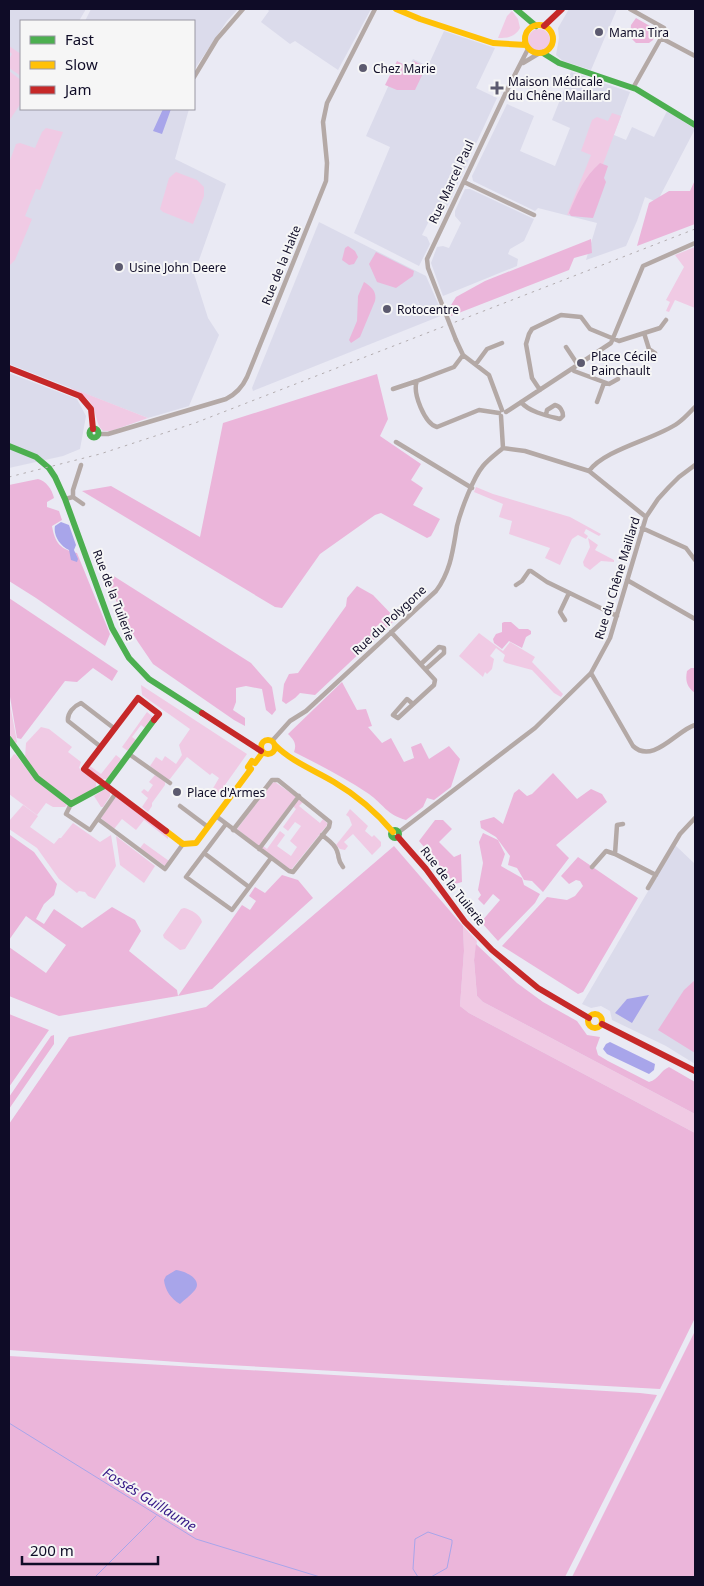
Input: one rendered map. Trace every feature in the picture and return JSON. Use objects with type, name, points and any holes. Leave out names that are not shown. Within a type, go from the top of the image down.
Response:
[{"type":"street","points":[[195,75],[217,39],[243,9]]},
{"type":"street","name":"Rue de la Halte","points":[[99,434],[108,434],[226,400],[240,390],[326,181],[327,163],[323,122],[327,103],[375,9]]},
{"type":"street","points":[[396,9],[493,43],[527,47],[559,63],[633,88],[658,101],[695,125]]},
{"type":"street","points":[[516,9],[536,26]]},
{"type":"street","points":[[544,26],[562,9]]},
{"type":"street","points":[[630,9],[664,28]]},
{"type":"street","points":[[540,53],[550,48],[553,42],[551,32],[556,15]]},
{"type":"street","points":[[524,16],[527,47]]},
{"type":"street","points":[[506,44],[536,26],[544,26],[551,32]]},
{"type":"street","points":[[633,88],[660,40],[663,39],[695,56]]},
{"type":"street","name":"Rue Marcel Paul","points":[[463,355],[428,270],[427,259],[511,82],[522,64],[527,47]]},
{"type":"street","points":[[550,48],[559,63]]},
{"type":"street","name":"Rue Marcel Paul","points":[[522,64],[540,53]]},
{"type":"street","points":[[464,182],[534,215]]},
{"type":"street","points":[[417,381],[417,397],[424,414],[430,424],[434,426],[439,427],[479,410],[502,413],[611,343],[643,266],[695,243]]},
{"type":"street","points":[[540,390],[532,376],[526,344],[532,329],[561,315],[581,317],[590,329],[619,341],[660,328],[666,320]]},
{"type":"street","points":[[644,333],[649,349],[655,353]]},
{"type":"street","points":[[476,364],[487,348],[502,343]]},
{"type":"street","points":[[566,347],[578,365]]},
{"type":"street","points":[[393,389],[454,367],[463,355],[489,375],[502,413],[503,448],[525,451],[589,471],[646,517]]},
{"type":"street","points":[[9,368],[80,396],[91,409],[93,429],[90,432],[91,436],[95,438],[99,434]]},
{"type":"street","points":[[573,368],[574,371],[604,383],[609,384],[618,379]]},
{"type":"street","points":[[597,402],[604,383]]},
{"type":"street","points":[[521,402],[523,405],[546,415]]},
{"type":"street","points":[[589,471],[605,458],[678,423],[695,408]]},
{"type":"street","points":[[396,442],[472,488]]},
{"type":"street","name":"Rue de la Tuilerie","points":[[9,446],[31,454],[44,463],[55,477],[65,499],[112,628],[129,658],[149,679],[264,752],[292,760],[352,793],[377,814],[396,834],[426,869],[464,921],[493,951],[520,974],[547,993],[589,1018]]},
{"type":"street","name":"Rue du Polygone","points":[[273,743],[283,727],[306,712],[436,591],[446,576],[451,562],[459,518],[472,488],[483,466],[503,448]]},
{"type":"street","points":[[73,497],[73,490],[81,465]]},
{"type":"street","name":"Rue du Chêne Maillard","points":[[396,834],[535,728],[591,673],[610,638],[646,517],[658,498],[679,477],[695,465]]},
{"type":"street","points":[[65,499],[73,497],[83,504]]},
{"type":"street","points":[[642,528],[686,548],[695,560]]},
{"type":"street","points":[[516,585],[522,581],[527,572],[531,571],[547,582],[617,616]]},
{"type":"street","points":[[627,580],[695,619]]},
{"type":"street","points":[[564,620],[560,612],[569,593]]},
{"type":"street","points":[[391,632],[434,678],[435,683],[413,704],[398,718],[392,715],[407,699],[413,704]]},
{"type":"street","points":[[421,664],[439,646],[444,648],[444,653],[426,669]]},
{"type":"street","points":[[591,673],[629,740],[639,750],[649,752],[659,748],[695,725]]},
{"type":"street","points":[[116,793],[90,830],[66,814],[71,804],[106,785],[159,714],[138,698],[84,769],[106,785],[183,844],[196,843],[251,769],[248,767],[252,761],[256,763],[264,752],[274,750],[273,743]]},
{"type":"street","points":[[101,747],[68,721],[67,717],[75,706],[81,703],[114,728]]},
{"type":"street","name":"Rue de la Tuilerie","points":[[237,736],[273,743],[292,760]]},
{"type":"street","points":[[9,739],[37,778],[71,804]]},
{"type":"street","points":[[264,740],[261,744],[264,752]]},
{"type":"street","points":[[129,754],[170,783]]},
{"type":"street","points":[[216,816],[226,824],[288,871],[293,872],[329,827],[330,822],[278,780],[272,780],[234,830]]},
{"type":"street","points":[[259,849],[298,796]]},
{"type":"street","points":[[180,806],[208,827]]},
{"type":"street","points":[[648,888],[680,834],[695,818]]},
{"type":"street","points":[[98,819],[165,869],[183,844]]},
{"type":"street","points":[[226,824],[186,877],[232,910],[271,858]]},
{"type":"street","points":[[615,854],[617,825],[623,824]]},
{"type":"street","points":[[322,835],[334,845],[338,852],[338,860],[343,867]]},
{"type":"street","points":[[592,868],[606,851],[656,875]]},
{"type":"street","points":[[204,853],[249,887]]},
{"type":"street","points":[[592,1014],[598,1014],[602,1018],[602,1024],[599,1027],[592,1027],[589,1024],[589,1018],[592,1014]]},
{"type":"street","points":[[602,1024],[695,1071]]},
{"type":"shaded area","points":[[9,9],[86,9],[80,20],[20,20],[20,110],[189,110],[175,159],[226,184],[194,274],[208,318],[219,335],[189,406],[148,418],[9,364]]},
{"type":"shaded area","points":[[91,9],[238,9],[227,21],[195,69],[195,20],[86,20]]},
{"type":"shaded area","points":[[267,9],[371,9],[338,70],[295,41],[290,44],[261,22],[269,11]]},
{"type":"shaded area","points":[[569,9],[617,9],[591,70],[563,61],[556,55],[559,38],[558,28]]},
{"type":"shaded area","points":[[512,11],[518,19],[520,28],[511,36],[498,38],[507,16]]},
{"type":"shaded area","points":[[636,18],[655,29],[653,40],[649,43],[636,43],[630,37],[631,25]]},
{"type":"shaded area","points":[[539,29],[547,32],[550,40],[547,48],[539,51],[531,48],[528,40],[531,32]]},
{"type":"shaded area","points":[[444,31],[495,48],[476,88],[497,98],[446,209],[440,211],[435,209],[422,235],[427,237],[430,244],[419,266],[354,233],[390,147],[366,136],[399,62],[409,66],[413,59],[428,66]]},
{"type":"shaded area","points":[[9,46],[20,53],[20,75],[9,68],[9,59],[12,54],[9,51]]},
{"type":"shaded area","points":[[397,61],[410,68],[414,61],[426,67],[415,90],[397,90],[385,85]]},
{"type":"shaded area","points":[[9,71],[20,79],[20,104],[9,121]]},
{"type":"shaded area","points":[[571,72],[630,92],[613,137],[614,135],[626,140],[632,127],[654,137],[667,111],[695,129],[657,202],[645,197],[626,246],[586,260],[597,223],[538,208],[535,211],[473,181],[472,176],[507,104],[534,116],[520,151],[555,166],[570,128],[552,120]]},
{"type":"shaded area","points":[[163,110],[171,110],[162,134],[153,131]]},
{"type":"shaded area","points":[[612,113],[621,116],[602,167],[583,186],[569,215],[567,215],[591,155],[581,151],[592,120],[597,117],[608,121]]},
{"type":"shaded area","points":[[46,128],[63,132],[40,190],[36,189],[25,216],[32,219],[15,260],[9,266],[9,163],[16,144],[20,143],[35,148],[42,132]]},
{"type":"shaded area","points":[[600,163],[608,166],[604,178],[606,182],[593,218],[571,216],[569,213],[582,186]]},
{"type":"shaded area","points":[[176,172],[197,180],[204,187],[204,196],[193,224],[160,209],[169,178]]},
{"type":"shaded area","points":[[695,180],[695,224],[637,246],[649,203],[669,191],[690,191]]},
{"type":"shaded area","points":[[465,189],[470,189],[534,219],[524,241],[510,249],[508,254],[518,259],[517,266],[443,296],[431,263],[437,247],[449,248],[461,223],[455,216],[455,211]]},
{"type":"shaded area","points":[[319,222],[426,276],[443,315],[253,391],[252,388]]},
{"type":"shaded area","points":[[591,239],[592,253],[574,258],[569,270],[451,316],[448,310],[456,297],[485,281]]},
{"type":"shaded area","points":[[348,246],[355,251],[358,257],[354,264],[349,265],[342,260],[345,248]]},
{"type":"shaded area","points":[[695,247],[695,308],[675,300],[669,312],[666,311],[670,302],[666,300],[684,267],[675,255]]},
{"type":"shaded area","points":[[376,252],[414,271],[413,276],[396,288],[377,282],[369,264]]},
{"type":"shaded area","points":[[364,282],[373,290],[375,301],[360,337],[351,343],[349,340],[357,321],[358,296]]},
{"type":"shaded area","points":[[9,373],[77,399],[86,416],[80,449],[63,456],[9,468]]},
{"type":"shaded area","points":[[377,374],[388,419],[380,436],[421,464],[411,480],[423,488],[413,505],[440,519],[431,536],[427,538],[381,513],[375,515],[320,554],[282,608],[275,607],[82,491],[111,486],[200,537],[223,423]]},
{"type":"shaded area","points":[[69,387],[148,418],[111,431],[103,431],[90,402],[82,394]]},
{"type":"shaded area","points":[[38,479],[46,484],[54,498],[47,502],[47,507],[59,511],[62,520],[52,526],[55,537],[62,547],[77,553],[110,634],[105,646],[9,581],[9,485]]},
{"type":"shaded area","points":[[476,487],[570,517],[601,534],[599,536],[586,529],[584,533],[588,536],[586,539],[578,535],[572,539],[560,565],[545,558],[550,548],[509,534],[512,521],[499,517],[503,504],[474,492]]},
{"type":"shaded area","points":[[61,522],[69,525],[76,545],[74,550],[78,559],[77,562],[71,560],[69,550],[63,546],[56,536],[55,526]]},
{"type":"shaded area","points":[[588,538],[598,545],[595,550],[614,560],[614,562],[601,561],[590,570],[584,566],[583,562],[590,547]]},
{"type":"shaded area","points":[[112,575],[251,663],[272,687],[276,710],[272,715],[266,710],[262,689],[246,686],[236,688],[236,702],[233,710],[245,718],[245,726],[153,664],[123,618],[108,580]]},
{"type":"shaded area","points":[[357,586],[373,595],[396,619],[315,695],[300,693],[286,704],[282,701],[284,684],[289,674],[298,673],[346,606],[347,598]]},
{"type":"shaded area","points":[[9,598],[118,671],[112,681],[93,668],[77,682],[65,681],[21,739],[17,738],[9,691]]},
{"type":"shaded area","points":[[511,622],[519,629],[531,631],[531,634],[526,637],[522,648],[509,641],[502,649],[494,643],[493,639],[496,634],[502,632],[502,623]]},
{"type":"shaded area","points":[[479,633],[503,651],[510,642],[535,657],[532,662],[563,694],[561,697],[554,693],[532,670],[503,661],[505,655],[496,648],[490,656],[494,659],[492,669],[487,674],[485,672],[483,677],[459,656]]},
{"type":"shaded area","points":[[695,668],[695,693],[688,686],[686,678],[687,671]]},
{"type":"shaded area","points":[[342,682],[357,710],[366,709],[372,726],[368,727],[382,743],[391,738],[404,762],[414,758],[411,747],[421,743],[429,759],[449,746],[460,759],[451,787],[434,800],[427,798],[423,807],[406,820],[394,815],[369,794],[351,783],[294,752],[294,742],[288,734]]},
{"type":"shaded area","points":[[141,685],[247,754],[225,785],[230,790],[226,796],[212,790],[219,778],[212,773],[210,775],[187,757],[168,780],[150,766],[156,757],[162,761],[165,756],[176,764],[182,755],[179,745],[190,729],[142,695]]},
{"type":"shaded area","points":[[9,699],[17,742],[15,744],[9,735]]},
{"type":"shaded area","points":[[147,712],[153,717],[145,728],[141,725],[132,737],[136,740],[128,751],[122,747]]},
{"type":"shaded area","points":[[41,727],[49,729],[72,747],[68,752],[81,762],[79,768],[96,782],[96,788],[73,801],[39,777],[25,758],[26,743]]},
{"type":"shaded area","points":[[14,754],[33,777],[67,805],[65,807],[53,807],[46,803],[37,815],[9,794],[9,761]]},
{"type":"shaded area","points":[[116,755],[121,759],[107,779],[101,779],[88,769],[90,766],[101,774]]},
{"type":"shaded area","points":[[553,773],[577,799],[591,789],[602,794],[607,802],[556,845],[569,858],[543,892],[532,881],[524,880],[517,868],[508,865],[510,856],[496,837],[481,828],[480,821],[494,817],[503,824],[514,793],[519,789],[527,796],[532,794]]},
{"type":"shaded area","points":[[155,775],[165,782],[165,785],[148,812],[142,807],[148,798],[141,792],[144,789],[148,792],[153,785],[149,782]]},
{"type":"shaded area","points":[[275,782],[295,796],[295,798],[259,846],[237,829],[272,783]]},
{"type":"shaded area","points":[[105,789],[110,793],[110,796],[103,807],[101,807],[94,796]]},
{"type":"shaded area","points":[[116,796],[168,835],[168,839],[144,820],[136,830],[122,819],[114,829],[101,818]]},
{"type":"shaded area","points":[[299,799],[303,802],[299,806],[320,823],[323,819],[328,824],[291,870],[261,848],[263,846],[267,849],[280,831],[285,835],[277,846],[291,856],[297,847],[290,841],[301,826],[295,822],[288,831],[283,827],[296,809],[293,806]]},
{"type":"shaded area","points":[[23,805],[38,816],[30,827],[54,844],[73,823],[100,842],[111,835],[116,866],[95,899],[88,896],[85,892],[79,891],[77,893],[59,879],[37,848],[9,829],[9,821]]},
{"type":"shaded area","points":[[350,809],[368,826],[365,831],[372,837],[374,835],[381,842],[381,846],[372,855],[353,834],[344,842],[348,846],[345,850],[340,849],[336,845],[352,825],[349,817],[346,815]]},
{"type":"shaded area","points":[[435,820],[443,820],[452,829],[439,842],[454,857],[461,854],[462,882],[455,884],[419,841]]},
{"type":"shaded area","points":[[483,833],[498,840],[505,854],[501,866],[522,878],[524,885],[540,894],[535,903],[498,941],[481,922],[500,900],[493,894],[484,905],[478,899],[481,895],[478,890],[483,863],[479,842]]},
{"type":"shaded area","points":[[10,835],[34,852],[57,884],[54,895],[44,904],[36,919],[44,924],[54,909],[82,928],[112,907],[135,920],[141,931],[129,951],[177,990],[178,996],[59,1016],[9,996],[9,947],[46,973],[66,945],[26,916],[9,940]]},
{"type":"shaded area","points":[[116,836],[155,866],[144,883],[120,865]]},
{"type":"shaded area","points":[[144,843],[169,861],[165,866],[140,848]]},
{"type":"shaded area","points":[[675,845],[695,864],[695,1064],[666,1046],[612,1020],[610,1011],[601,1006],[591,1008],[582,1004]]},
{"type":"shaded area","points":[[394,846],[463,926],[464,951],[460,1006],[469,1013],[695,1133],[695,1318],[660,1389],[192,1363],[9,1350],[9,1124],[69,1037],[206,1007]]},
{"type":"shaded area","points":[[578,857],[638,898],[583,992],[578,994],[502,946],[547,897],[567,900],[575,896],[583,886],[580,881],[576,880],[569,884],[561,876]]},
{"type":"shaded area","points":[[282,875],[298,880],[313,898],[212,989],[178,996],[242,905],[250,910],[256,901],[249,896],[255,887],[265,893]]},
{"type":"shaded area","points":[[184,908],[195,913],[202,922],[185,949],[180,950],[164,938],[163,935],[181,909]]},
{"type":"shaded area","points":[[463,926],[477,941],[474,960],[477,996],[483,1002],[695,1114],[695,1133],[469,1013],[460,1006],[464,951]]},
{"type":"shaded area","points":[[476,944],[517,983],[543,1002],[577,1021],[587,1035],[600,1037],[596,1048],[598,1055],[649,1082],[669,1067],[695,1082],[695,1114],[483,1002],[477,996],[474,960]]},
{"type":"shaded area","points":[[695,980],[695,1053],[658,1030],[684,990]]},
{"type":"shaded area","points":[[649,995],[632,1023],[615,1013],[627,999]]},
{"type":"shaded area","points":[[9,1014],[49,1030],[9,1087]]},
{"type":"shaded area","points":[[54,1035],[54,1044],[9,1109],[9,1097],[51,1036]]},
{"type":"shaded area","points":[[610,1042],[655,1064],[654,1070],[649,1074],[607,1054],[603,1049]]},
{"type":"shaded area","points":[[176,1270],[192,1276],[197,1282],[195,1290],[180,1304],[169,1294],[164,1280],[166,1276]]},
{"type":"shaded area","points":[[695,1331],[695,1577],[572,1577]]},
{"type":"shaded area","points":[[9,1356],[657,1395],[565,1577],[9,1577]]},
{"type":"waterway","name":"Fossés Guillaume","points":[[9,1423],[196,1539],[320,1577]]},
{"type":"waterway","points":[[95,1577],[156,1516]]},
{"type":"waterway","points":[[418,1577],[413,1569],[415,1539],[428,1532],[452,1540],[447,1568],[431,1577]]},
{"type":"railway","points":[[9,477],[100,454],[195,423],[695,229]]},
{"type":"traffic: fast","points":[[516,9],[536,26]]},
{"type":"traffic: fast","points":[[543,53],[559,63],[636,89],[695,125]]},
{"type":"traffic: fast","points":[[94,428],[99,433],[94,438],[89,433],[94,428]]},
{"type":"traffic: fast","points":[[9,446],[36,457],[49,468],[55,477],[65,499],[112,628],[129,658],[149,679],[202,713]]},
{"type":"traffic: fast","points":[[9,739],[37,778],[71,804],[106,785],[154,720]]},
{"type":"traffic: fast","points":[[395,830],[399,834],[395,838],[391,834],[395,830]]},
{"type":"traffic: slow","points":[[396,9],[493,43],[526,45]]},
{"type":"traffic: slow","points":[[539,25],[549,29],[553,39],[549,49],[539,53],[529,49],[525,39],[529,29],[539,25]]},
{"type":"traffic: slow","points":[[265,740],[271,740],[275,747],[271,754],[265,754],[261,750],[261,744],[265,740]]},
{"type":"traffic: slow","points":[[275,745],[296,761],[350,792],[373,811],[393,832]]},
{"type":"traffic: slow","points":[[166,831],[183,844],[196,843],[251,769],[248,767],[252,761],[255,763],[263,752]]},
{"type":"traffic: slow","points":[[592,1014],[598,1014],[602,1021],[598,1028],[592,1028],[588,1024],[588,1018],[592,1014]]},
{"type":"traffic: jam","points":[[544,26],[562,9]]},
{"type":"traffic: jam","points":[[9,368],[80,396],[91,409],[93,429]]},
{"type":"traffic: jam","points":[[154,720],[159,714],[138,698],[84,769],[166,831]]},
{"type":"traffic: jam","points":[[202,713],[261,751]]},
{"type":"traffic: jam","points":[[398,837],[426,869],[465,922],[492,950],[538,988],[589,1018]]},
{"type":"traffic: jam","points":[[602,1024],[695,1071]]},
{"type":"place","name":"Mama Tira","points":[[599,32]]},
{"type":"place","name":"Chez Marie","points":[[363,68]]},
{"type":"place","name":"Maison Médicale du Chêne Maillard","points":[[497,88]]},
{"type":"place","name":"Usine John Deere","points":[[119,267]]},
{"type":"place","name":"Rotocentre","points":[[387,309]]},
{"type":"place","name":"Place Cécile Painchault","points":[[581,363]]},
{"type":"place","name":"Place d'Armes","points":[[177,792]]}]
